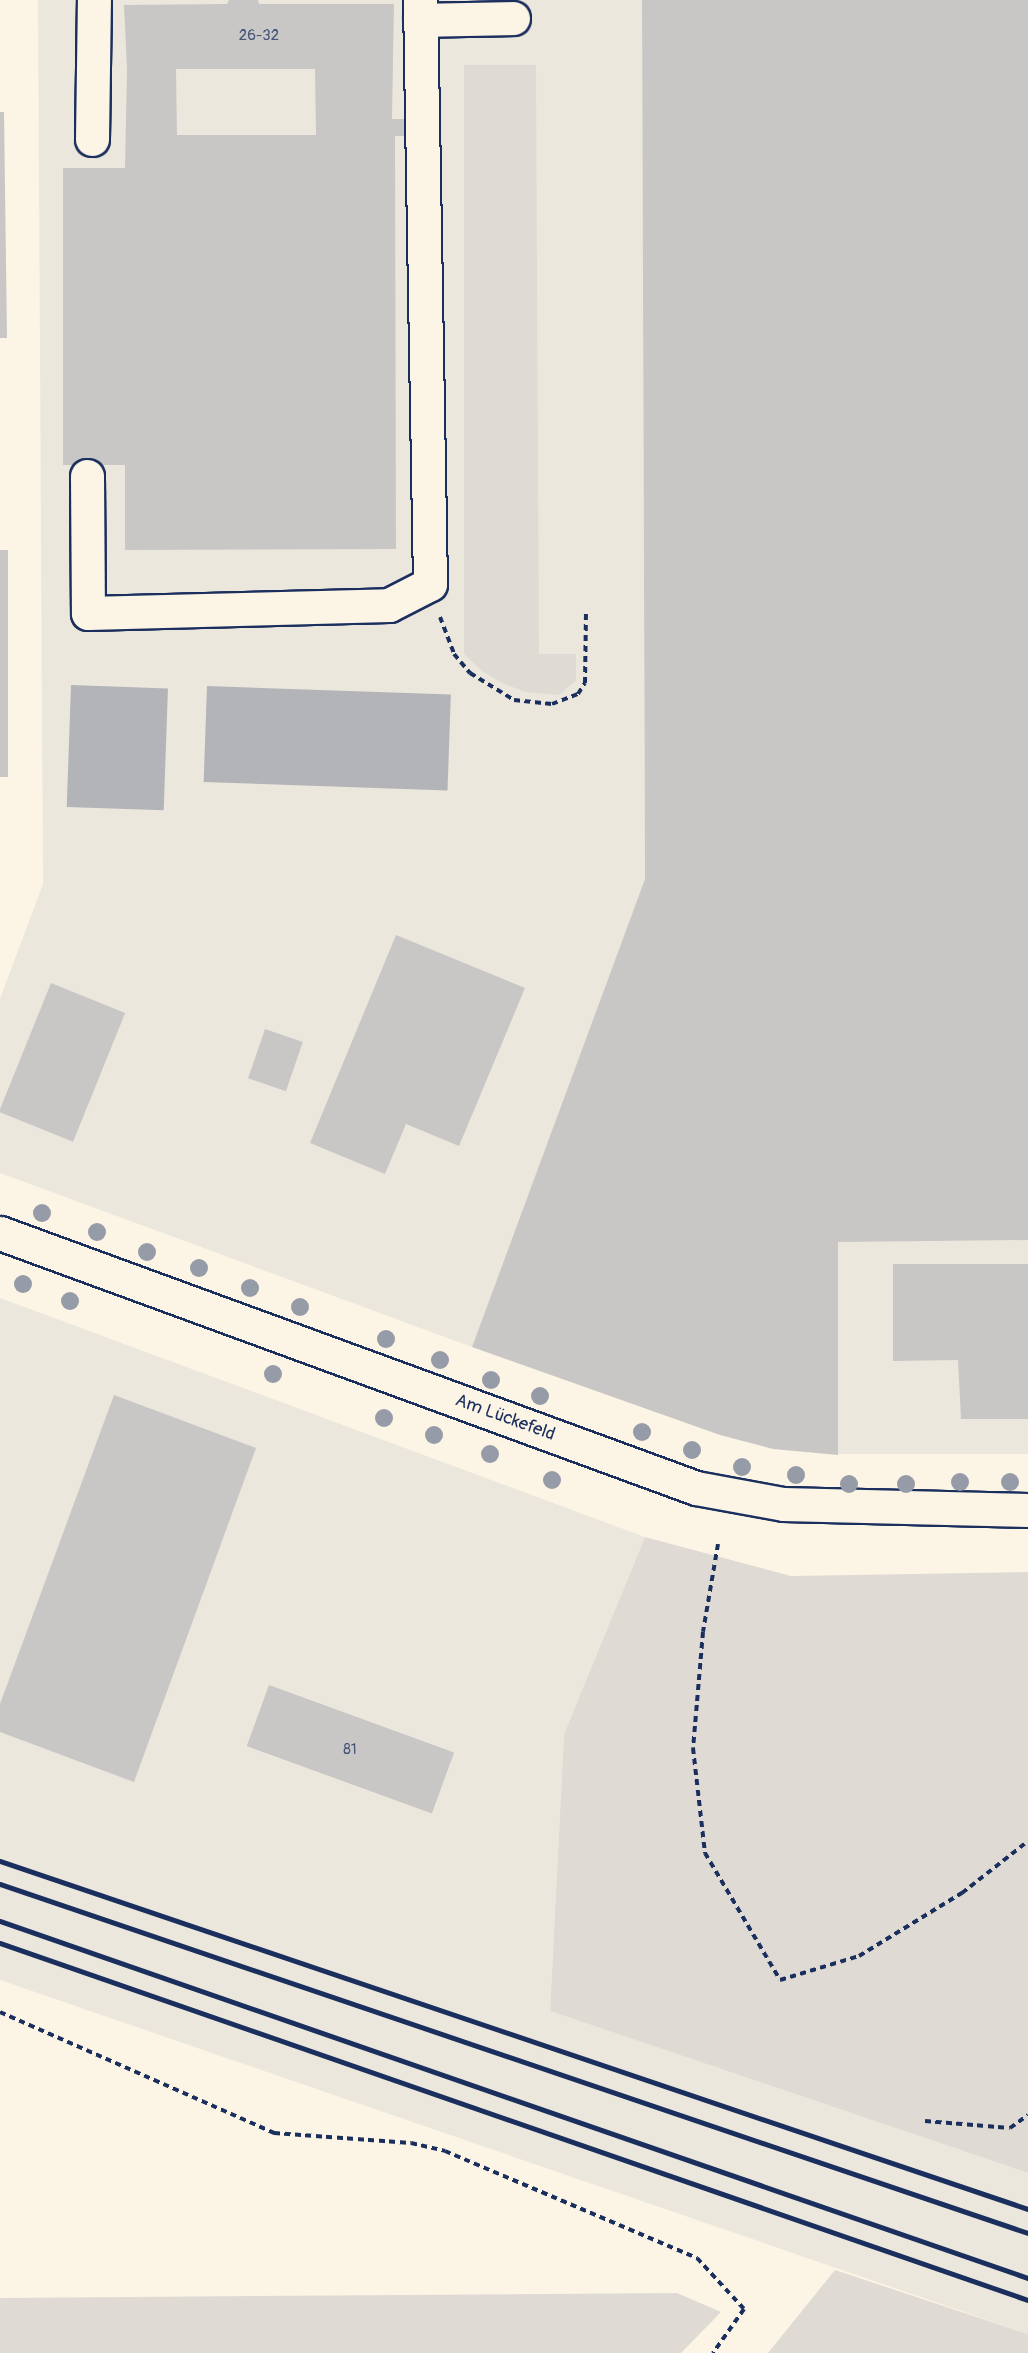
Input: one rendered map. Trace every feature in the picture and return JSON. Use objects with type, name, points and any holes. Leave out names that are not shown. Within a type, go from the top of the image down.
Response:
[{"type":"street","points":[[92,139],[94,0]]},
{"type":"street","points":[[87,476],[88,613],[389,605],[430,584],[420,10],[513,18]]},
{"type":"street","name":"Am Lückefeld","points":[[0,1233],[696,1488],[783,1504],[1028,1510]]},
{"type":"path","points":[[430,584],[454,654],[470,673],[514,700],[532,704],[567,701],[585,683],[586,614]]},
{"type":"path","points":[[717,1544],[703,1632],[693,1748],[705,1853],[780,1980],[859,1956],[962,1893],[1028,1841]]},
{"type":"path","points":[[0,2012],[274,2133],[411,2143],[445,2151],[697,2258],[744,2309],[713,2353]]},
{"type":"path","points":[[926,2121],[1010,2128],[1028,2115]]},
{"type":"shaded area","points":[[38,0],[642,0],[645,879],[472,1347],[0,1173],[0,999],[43,884]]},
{"type":"shaded area","points":[[464,65],[536,65],[539,654],[576,654],[576,681],[559,695],[525,692],[502,683],[482,671],[464,654]]},
{"type":"shaded area","points":[[71,685],[168,688],[164,810],[67,807]]},
{"type":"shaded area","points":[[207,686],[451,695],[448,790],[204,782]]},
{"type":"shaded area","points":[[838,1240],[1028,1240],[1028,1454],[838,1454]]},
{"type":"shaded area","points":[[0,1298],[645,1537],[564,1734],[550,2011],[1028,2173],[1028,2334],[0,1980]]},
{"type":"shaded area","points":[[645,1537],[791,1576],[1028,1572],[1028,2173],[550,2011],[564,1734]]},
{"type":"shaded area","points":[[835,2270],[1028,2334],[1028,2353],[768,2353]]},
{"type":"shaded area","points":[[677,2293],[721,2312],[681,2353],[0,2353],[0,2298]]},
{"type":"building","points":[[229,0],[258,0],[259,4],[394,4],[392,119],[405,119],[405,136],[395,136],[396,549],[125,550],[125,465],[63,465],[63,168],[125,168],[127,69],[124,5],[227,4]],"holes":[[[176,69],[315,69],[316,135],[177,135]]]},
{"type":"building","points":[[642,0],[1028,0],[1028,1240],[838,1242],[838,1455],[773,1449],[720,1435],[472,1347],[645,879]]},
{"type":"building","points":[[0,112],[4,112],[7,338],[0,338]]},
{"type":"building","points":[[0,550],[8,550],[8,777],[0,777]]},
{"type":"building","points":[[396,935],[525,988],[459,1146],[406,1124],[385,1174],[310,1143]]},
{"type":"building","points":[[51,983],[125,1013],[73,1142],[0,1112]]},
{"type":"building","points":[[265,1029],[303,1042],[286,1091],[248,1078]]},
{"type":"building","points":[[893,1264],[1028,1264],[1028,1419],[961,1419],[958,1360],[893,1361]]},
{"type":"building","points":[[114,1395],[256,1448],[134,1782],[0,1732],[0,1704]]},
{"type":"building","points":[[269,1685],[454,1752],[432,1813],[247,1746]]},
{"type":"railway","points":[[0,1861],[1028,2209]]},
{"type":"railway","points":[[0,1884],[1028,2233]]},
{"type":"railway","points":[[0,1921],[1028,2278]]},
{"type":"railway","points":[[0,1943],[1028,2300]]}]
